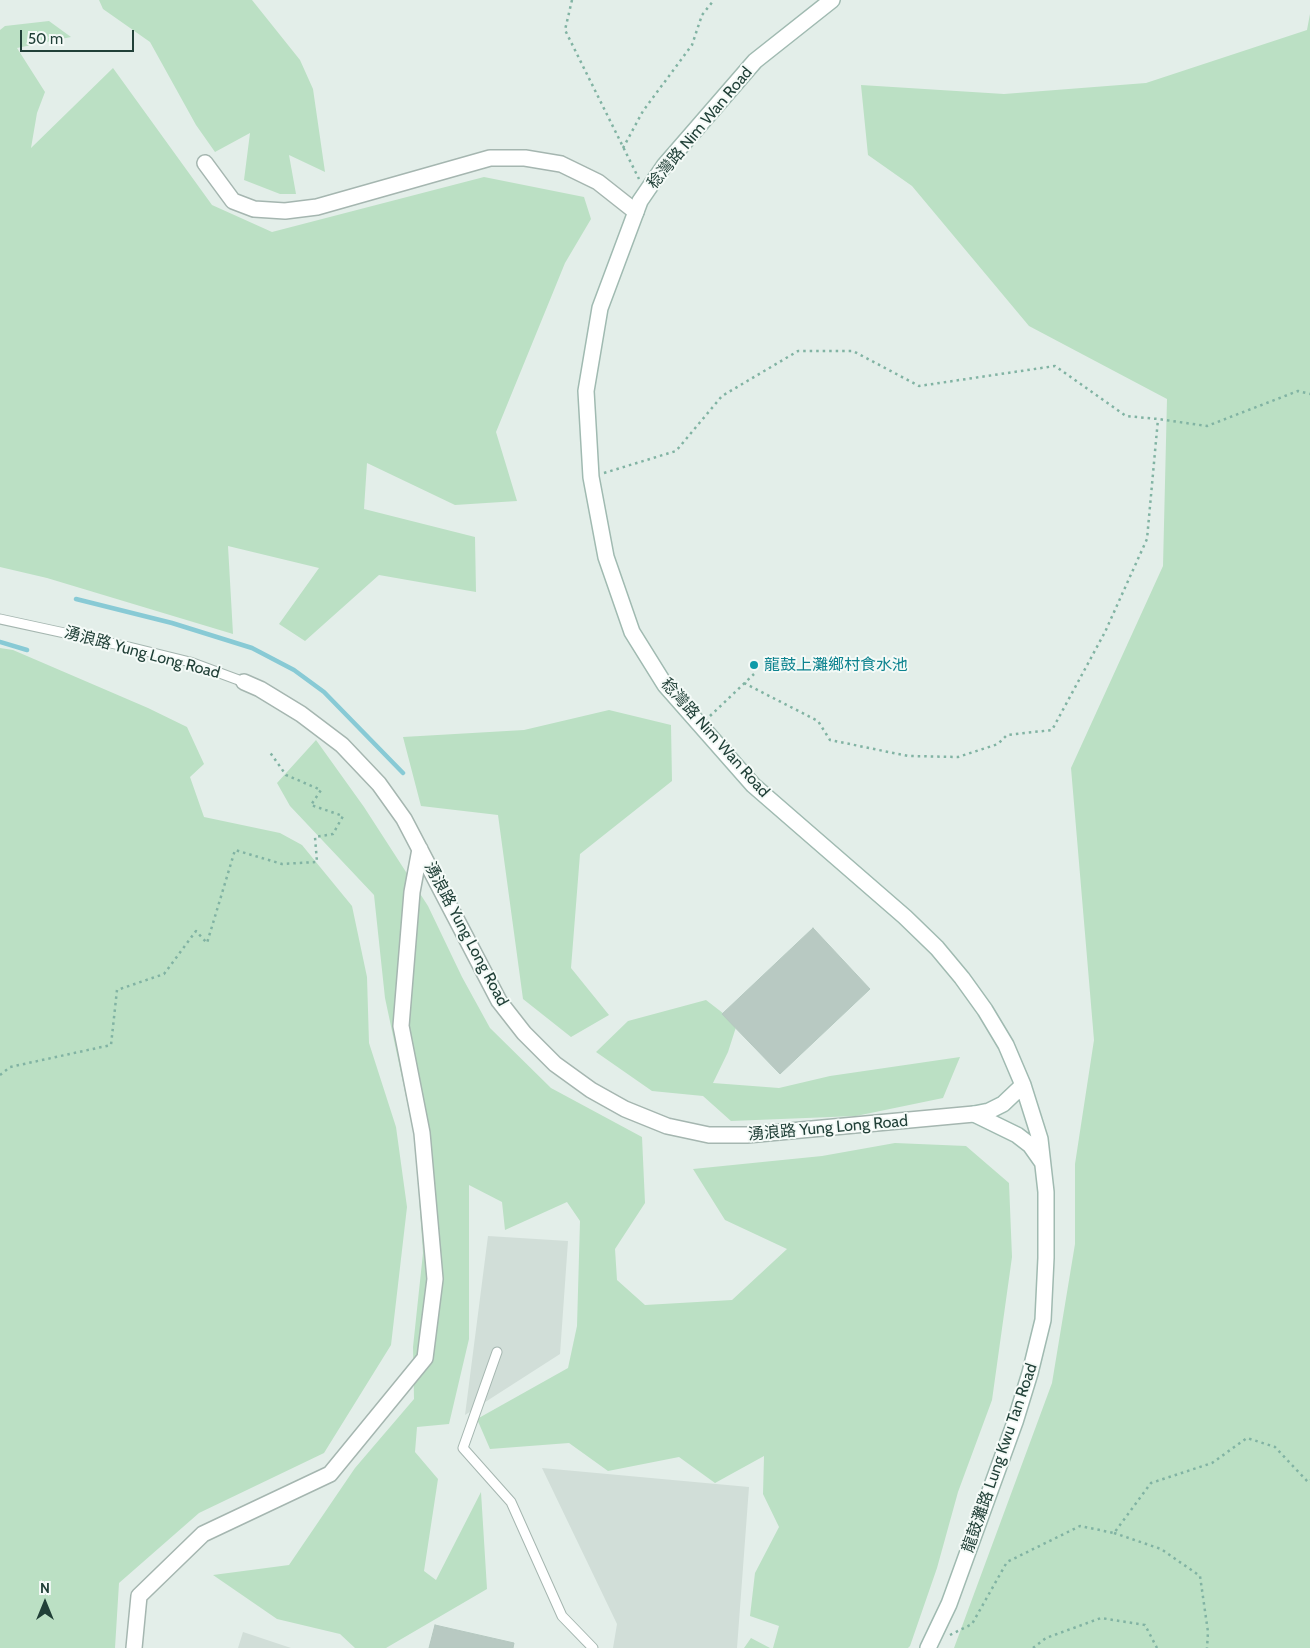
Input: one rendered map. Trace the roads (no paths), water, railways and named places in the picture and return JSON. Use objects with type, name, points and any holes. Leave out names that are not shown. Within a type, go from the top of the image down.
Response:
[{"type":"street","name":"稔灣路 Nim Wan Road","points":[[832,0],[755,61],[664,166],[640,201],[600,308],[586,391],[591,477],[606,557],[632,632],[665,685],[753,785],[905,917],[937,948],[985,1010],[1006,1045],[1023,1085]]},
{"type":"street","points":[[205,163],[233,201],[254,209],[284,211],[317,207],[490,158],[525,158],[561,164],[598,182],[636,212]]},
{"type":"street","name":"湧浪路 Yung Long Road","points":[[244,682],[260,689],[302,714],[342,745],[379,784],[404,819],[499,1001],[524,1033],[555,1064],[591,1090],[625,1109],[667,1126],[709,1135],[748,1135],[974,1114],[988,1111],[1003,1104],[1023,1085]]},
{"type":"street","points":[[134,1648],[139,1596],[203,1534],[330,1474],[425,1358],[435,1279],[422,1133],[400,1026],[412,892],[420,850]]},
{"type":"street","name":"龍鼓灘路 Lung Kwu Tan Road","points":[[929,1647],[949,1604],[1015,1422],[1043,1320],[1046,1258],[1044,1165],[1040,1138],[1023,1085]]},
{"type":"street","points":[[974,1114],[1017,1135],[1030,1145],[1044,1165]]},
{"type":"lane","name":"湧浪路 Yung Long Road","points":[[0,619],[190,662],[244,682]]},
{"type":"lane","points":[[497,1352],[463,1448],[511,1502],[562,1616],[593,1648]]},
{"type":"waterway","points":[[76,599],[172,623],[252,648],[294,670],[324,692],[403,773]]},
{"type":"waterway","points":[[0,642],[27,650]]},
{"type":"place","name":"龍鼓上灘鄉村食水池","points":[[754,665]]}]
